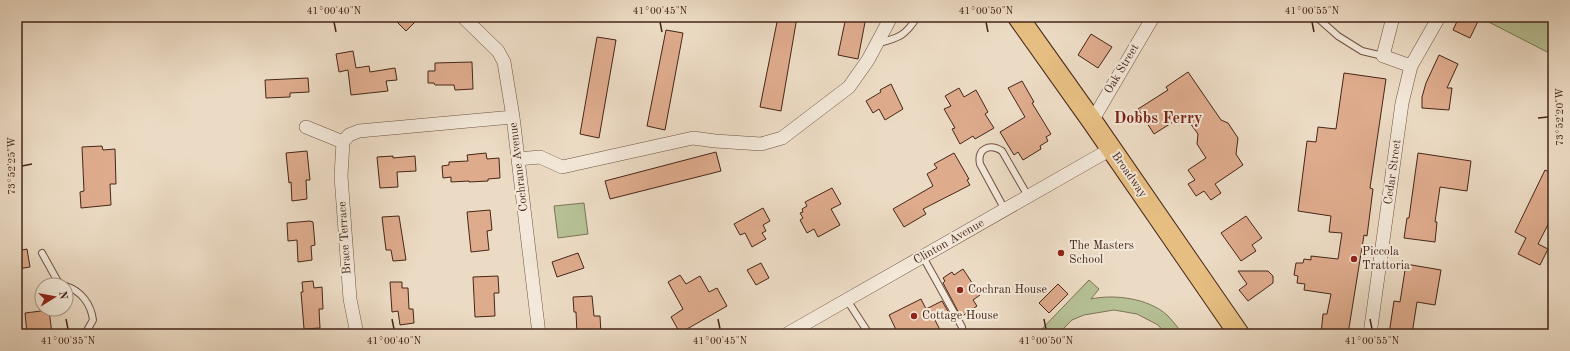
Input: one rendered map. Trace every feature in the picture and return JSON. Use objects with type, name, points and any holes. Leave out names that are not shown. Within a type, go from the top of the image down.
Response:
[{"type":"main road","name":"Broadway","points":[[1018,17],[1240,334]]},
{"type":"street","name":"Cochrane Avenue","points":[[465,17],[498,51],[504,62],[513,117],[539,334]]},
{"type":"street","points":[[518,159],[540,156],[562,168],[693,138],[761,144],[782,138],[849,87],[868,60],[891,17]]},
{"type":"street","name":"Oak Street","points":[[1092,121],[1153,17]]},
{"type":"street","points":[[1393,17],[1383,56],[1411,66]]},
{"type":"street","name":"Cedar Street","points":[[1370,334],[1402,103],[1411,66],[1439,17]]},
{"type":"street","points":[[306,127],[343,142],[349,135],[359,131],[513,117]]},
{"type":"street","name":"Brace Terrace","points":[[343,142],[341,176],[350,299],[357,334]]},
{"type":"street","name":"Clinton Avenue","points":[[787,334],[1111,149]]},
{"type":"lane","points":[[876,44],[896,39],[905,34],[917,17]]},
{"type":"lane","points":[[1318,17],[1338,36],[1362,52],[1383,56]]},
{"type":"lane","points":[[1006,210],[978,159],[984,149],[990,146],[996,147],[1002,151],[1028,196]]},
{"type":"lane","points":[[42,253],[55,277]]},
{"type":"lane","points":[[923,257],[962,327],[962,334]]},
{"type":"lane","points":[[74,290],[78,292],[90,307],[93,320],[85,334]]},
{"type":"lane","points":[[847,300],[869,334]]},
{"type":"green space","points":[[1479,17],[1553,17],[1553,55]]},
{"type":"green space","points":[[584,203],[588,234],[558,238],[554,206]]},
{"type":"green space","points":[[1089,280],[1099,289],[1091,299],[1120,297],[1141,301],[1159,309],[1167,315],[1183,334],[1166,334],[1158,325],[1137,314],[1114,310],[1084,315],[1072,320],[1058,334],[1037,334]]},
{"type":"building","points":[[392,17],[420,17],[406,31]]},
{"type":"building","points":[[778,17],[797,17],[781,111],[760,107]]},
{"type":"building","points":[[846,17],[866,17],[858,59],[838,55]]},
{"type":"building","points":[[1459,17],[1480,17],[1470,38],[1453,30]]},
{"type":"building","points":[[666,30],[683,33],[665,130],[647,126]]},
{"type":"building","points":[[1091,34],[1112,47],[1098,68],[1078,55]]},
{"type":"building","points":[[597,37],[616,40],[599,138],[580,134]]},
{"type":"building","points":[[353,51],[356,68],[369,66],[370,72],[395,68],[397,80],[386,81],[388,91],[351,95],[348,70],[339,72],[336,54]]},
{"type":"building","points":[[1439,55],[1458,64],[1447,88],[1452,88],[1449,110],[1422,108],[1422,97],[1426,83]]},
{"type":"building","points":[[472,62],[473,89],[455,90],[454,85],[435,85],[434,83],[428,83],[428,71],[435,71],[435,63]]},
{"type":"building","points":[[1188,72],[1221,120],[1228,123],[1238,138],[1236,154],[1243,165],[1215,184],[1221,193],[1211,200],[1204,191],[1196,196],[1188,184],[1195,180],[1188,170],[1206,158],[1197,144],[1198,134],[1184,115],[1154,134],[1138,109],[1168,90],[1166,87]]},
{"type":"building","points":[[1344,73],[1386,79],[1370,188],[1373,189],[1367,236],[1364,235],[1348,334],[1321,334],[1323,314],[1327,314],[1331,294],[1304,290],[1305,284],[1297,283],[1298,276],[1294,275],[1296,263],[1303,263],[1304,259],[1311,260],[1311,256],[1338,259],[1342,233],[1329,232],[1331,216],[1298,211],[1307,141],[1316,142],[1318,127],[1336,129]]},
{"type":"building","points":[[308,78],[309,92],[290,93],[290,97],[266,98],[265,80]]},
{"type":"building","points":[[1022,81],[1034,102],[1032,103],[1051,134],[1046,137],[1048,141],[1040,146],[1041,149],[1023,160],[1018,152],[1014,155],[1000,132],[1025,117],[1008,88]]},
{"type":"building","points":[[891,84],[903,109],[885,120],[879,109],[873,113],[866,101],[881,92],[880,90]]},
{"type":"building","points":[[959,88],[964,97],[976,90],[988,112],[985,114],[994,128],[975,139],[973,136],[960,144],[952,129],[955,128],[944,109],[951,106],[945,96]]},
{"type":"building","points":[[102,146],[103,150],[115,149],[116,184],[110,184],[111,205],[81,208],[80,192],[84,191],[82,147]]},
{"type":"building","points":[[307,151],[310,180],[306,180],[307,199],[292,201],[291,182],[289,183],[286,153]]},
{"type":"building","points":[[716,152],[721,171],[610,199],[605,181]]},
{"type":"building","points":[[486,153],[487,159],[499,158],[500,178],[488,179],[488,181],[451,182],[451,177],[443,178],[442,166],[449,165],[449,162],[468,161],[467,155]]},
{"type":"building","points":[[954,153],[969,179],[967,180],[970,185],[923,209],[926,214],[904,227],[893,209],[933,186],[927,174],[937,168],[934,164]]},
{"type":"building","points":[[1418,153],[1471,161],[1467,191],[1440,187],[1435,222],[1437,222],[1435,242],[1404,238],[1407,218],[1409,218]]},
{"type":"building","points":[[393,156],[393,158],[415,156],[416,171],[397,172],[398,187],[380,188],[377,157]]},
{"type":"building","points":[[1545,170],[1553,174],[1553,215],[1538,244],[1548,249],[1540,265],[1518,254],[1526,238],[1515,232]]},
{"type":"building","points":[[832,188],[841,204],[831,209],[840,225],[818,237],[814,229],[807,233],[800,220],[803,218],[800,213],[803,212],[802,209],[807,206],[805,202]]},
{"type":"building","points":[[763,208],[770,221],[763,225],[766,231],[762,233],[766,239],[752,247],[745,233],[740,235],[734,224]]},
{"type":"building","points":[[490,210],[492,230],[487,231],[489,250],[471,252],[467,212]]},
{"type":"building","points":[[399,216],[406,260],[393,261],[391,250],[386,250],[382,217]]},
{"type":"building","points":[[1246,216],[1262,238],[1252,245],[1256,251],[1241,261],[1221,233]]},
{"type":"building","points":[[313,222],[315,245],[311,246],[312,260],[298,262],[297,240],[288,241],[287,223]]},
{"type":"building","points":[[27,249],[30,267],[17,269],[17,251]]},
{"type":"building","points":[[578,253],[584,268],[557,277],[552,262]]},
{"type":"building","points":[[761,263],[769,278],[756,285],[747,270]]},
{"type":"building","points":[[1406,264],[1441,270],[1435,305],[1417,302],[1412,334],[1389,334],[1394,301],[1400,302]]},
{"type":"building","name":"Cochran House","points":[[963,269],[980,295],[973,300],[977,306],[961,317],[943,283],[945,281],[943,278],[952,272],[954,275]]},
{"type":"building","points":[[1238,271],[1268,271],[1273,276],[1273,283],[1248,301],[1239,290],[1247,284]]},
{"type":"building","points":[[680,275],[686,284],[700,276],[709,292],[717,288],[727,306],[680,333],[671,317],[683,309],[668,282]]},
{"type":"building","points":[[498,276],[499,293],[494,293],[495,316],[475,317],[473,277]]},
{"type":"building","points":[[313,281],[314,288],[322,287],[323,309],[319,309],[320,328],[304,329],[301,292],[303,292],[302,282]]},
{"type":"building","points":[[390,282],[402,282],[402,288],[408,288],[409,309],[413,309],[414,323],[400,325],[398,311],[392,312]]},
{"type":"building","points":[[1058,284],[1068,294],[1049,313],[1039,303]]},
{"type":"building","points":[[592,296],[594,316],[600,316],[601,334],[577,334],[576,312],[574,312],[573,297]]},
{"type":"building","name":"Cottage House","points":[[921,299],[926,309],[942,301],[949,313],[935,320],[942,334],[898,334],[889,315]]},
{"type":"building","points":[[34,312],[34,317],[50,317],[52,334],[27,334],[25,313]]},
{"type":"place","name":"The Masters School","points":[[1061,253]]},
{"type":"place","name":"Piccola Trattoria","points":[[1354,259]]},
{"type":"place","name":"Cochran House","points":[[960,290]]},
{"type":"place","name":"Cottage House","points":[[914,316]]},
{"type":"district","name":"Dobbs Ferry","points":[[1158,119]]}]
